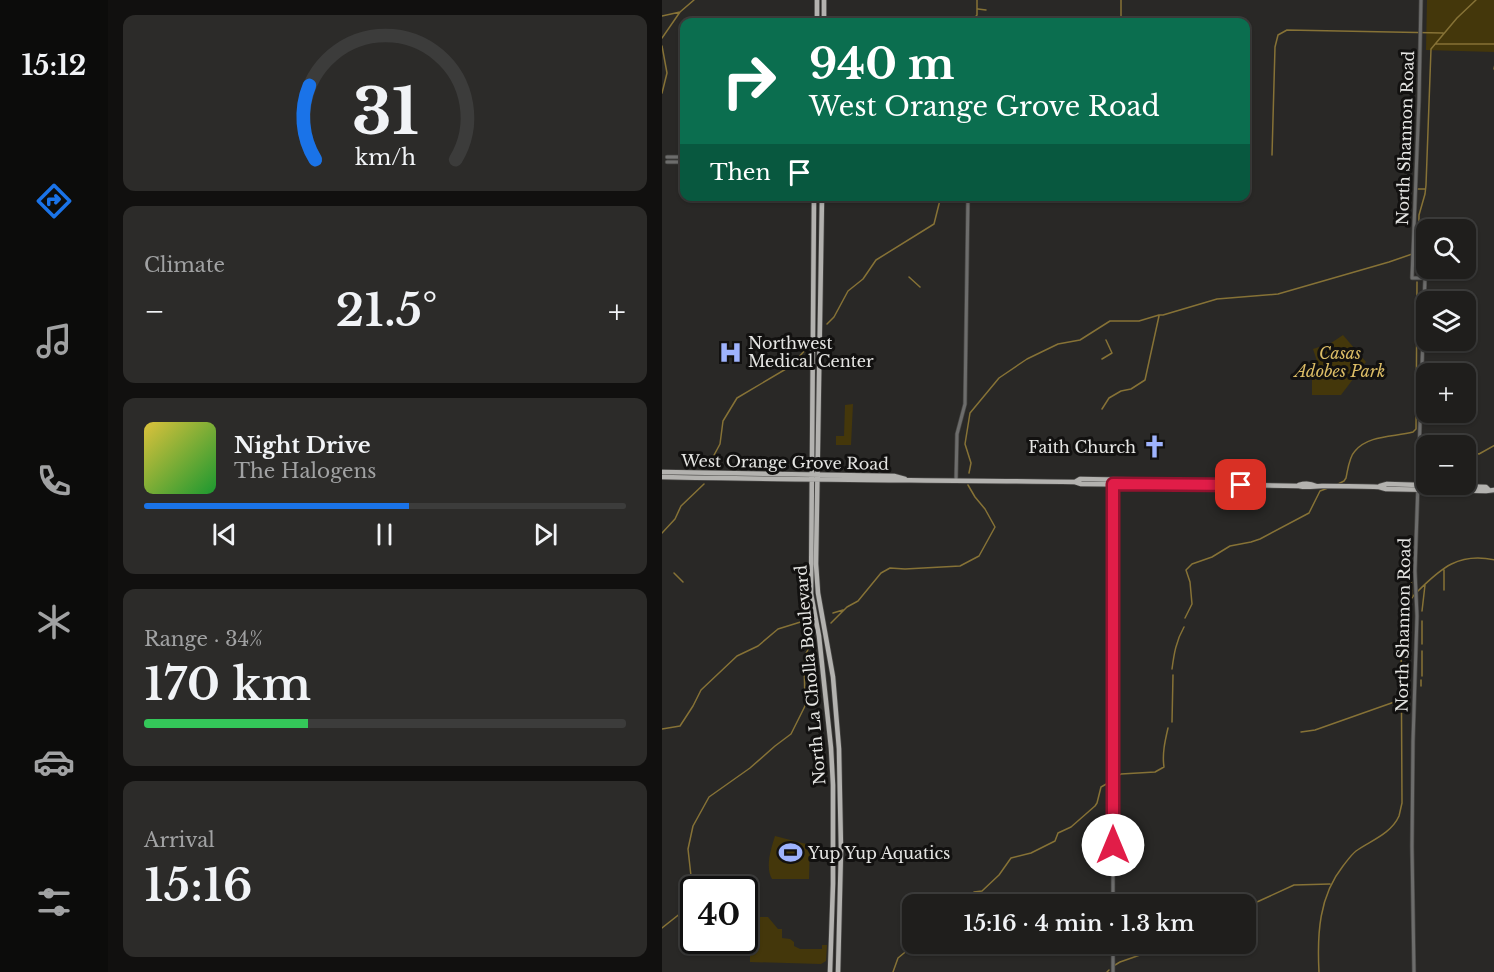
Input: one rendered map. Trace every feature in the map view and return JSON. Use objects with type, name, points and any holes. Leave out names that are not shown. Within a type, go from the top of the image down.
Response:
[{"type":"main road","points":[[817,0],[817,18]]},
{"type":"main road","points":[[824,0],[824,18]]},
{"type":"main road","name":"North La Cholla Boulevard","points":[[814,201],[811,594],[824,677],[833,785],[830,972]]},
{"type":"main road","name":"North La Cholla Boulevard","points":[[822,201],[816,564],[818,593],[833,678],[839,749],[841,850],[838,972]]},
{"type":"main road","name":"West Orange Grove Road","points":[[662,472],[894,476],[908,480]]},
{"type":"main road","points":[[702,478],[733,476],[736,473]]},
{"type":"main road","name":"West Orange Grove Road","points":[[662,477],[1188,485],[1298,486],[1311,483],[1316,486],[1379,487],[1386,484],[1416,487]]},
{"type":"main road","name":"West Orange Grove Road","points":[[1075,482],[1080,479],[1156,480],[1189,481],[1196,484]]},
{"type":"main road","name":"West Orange Grove Road","points":[[1476,490],[1492,490]]},
{"type":"street","name":"North Shannon Road","points":[[1420,435],[1425,278],[1412,278],[1421,0]]},
{"type":"street","points":[[667,157],[680,157]]},
{"type":"street","points":[[666,162],[680,162]]},
{"type":"street","points":[[956,480],[957,434],[965,405],[968,201]]},
{"type":"street","points":[[1113,484],[1113,894]]},
{"type":"street","name":"North Shannon Road","points":[[1414,972],[1412,847],[1418,495]]},
{"type":"street","points":[[1113,954],[1113,972]]},
{"type":"green space","points":[[1427,0],[1494,0],[1494,52],[1426,50]]},
{"type":"green space","name":"Casas Adobes Park","points":[[1343,335],[1366,362],[1341,395],[1312,395],[1312,366],[1318,364],[1313,349],[1331,343]]},
{"type":"green space","points":[[853,404],[851,445],[836,445],[836,436],[844,436],[845,405]]},
{"type":"green space","name":"Yup Yup Aquatics","points":[[775,836],[810,845],[809,879],[772,879],[769,864]]},
{"type":"green space","points":[[758,917],[768,917],[778,929],[782,929],[782,938],[790,939],[794,942],[794,946],[800,949],[822,949],[822,945],[827,945],[826,961],[821,964],[750,962],[750,954],[758,954]]},
{"type":"waterway","points":[[662,16],[680,12],[694,0]]},
{"type":"waterway","points":[[974,18],[977,15],[977,0]]},
{"type":"waterway","points":[[1121,0],[1121,18]]},
{"type":"waterway","points":[[1419,219],[1426,185],[1431,49],[1457,18],[1476,0]]},
{"type":"waterway","points":[[978,9],[986,10]]},
{"type":"waterway","points":[[662,38],[680,12]]},
{"type":"waterway","points":[[1272,155],[1275,47],[1278,35],[1287,30],[1443,33]]},
{"type":"waterway","points":[[1436,44],[1495,44]]},
{"type":"waterway","points":[[662,46],[667,73],[662,93]]},
{"type":"waterway","points":[[1494,69],[1495,64]]},
{"type":"waterway","points":[[1418,189],[1425,189]]},
{"type":"waterway","points":[[827,324],[834,317],[848,291],[863,279],[876,260],[934,224],[940,201]]},
{"type":"waterway","points":[[969,473],[971,463],[965,444],[970,413],[999,378],[1027,359],[1058,344],[1080,340],[1110,321],[1139,321],[1217,299],[1278,294],[1416,253]]},
{"type":"waterway","points":[[909,277],[920,287]]},
{"type":"waterway","points":[[1338,484],[1346,478],[1351,456],[1360,446],[1374,439],[1413,432],[1416,429],[1417,282]]},
{"type":"waterway","points":[[1102,409],[1109,398],[1145,380],[1159,316]]},
{"type":"waterway","points":[[1102,359],[1112,353],[1106,340]]},
{"type":"waterway","points":[[709,467],[720,444],[723,421],[737,398],[791,366],[806,349]]},
{"type":"waterway","points":[[1476,453],[1479,454],[1495,445]]},
{"type":"waterway","points":[[662,533],[675,519],[681,506],[704,484]]},
{"type":"waterway","points":[[831,623],[847,607],[858,601],[881,573],[890,568],[960,566],[979,556],[995,527],[968,485]]},
{"type":"waterway","points":[[1185,618],[1192,604],[1190,582],[1186,570],[1192,564],[1212,557],[1230,546],[1260,539],[1309,513],[1320,491],[1328,488]]},
{"type":"waterway","points":[[1417,592],[1443,569],[1461,560],[1471,558],[1495,560]]},
{"type":"waterway","points":[[1444,570],[1444,590]]},
{"type":"waterway","points":[[674,573],[683,582]]},
{"type":"waterway","points":[[1411,574],[1412,597]]},
{"type":"waterway","points":[[1422,611],[1425,585]]},
{"type":"waterway","points":[[1319,972],[1321,916],[1335,878],[1354,853],[1391,828],[1399,816],[1402,803],[1401,617],[1414,595]]},
{"type":"waterway","points":[[833,613],[843,610]]},
{"type":"waterway","points":[[662,729],[680,726],[701,690],[737,656],[758,646],[778,629],[807,620]]},
{"type":"waterway","points":[[1422,621],[1422,644]]},
{"type":"waterway","points":[[1172,669],[1177,642],[1184,627]]},
{"type":"waterway","points":[[662,928],[691,905],[692,885],[688,849],[693,826],[709,797],[750,768],[791,734],[805,706],[804,657],[813,642]]},
{"type":"waterway","points":[[1422,651],[1422,676]]},
{"type":"waterway","points":[[1172,722],[1173,675]]},
{"type":"waterway","points":[[1421,680],[1421,686]]},
{"type":"waterway","points":[[1301,732],[1315,730],[1400,700]]},
{"type":"waterway","points":[[971,894],[982,891],[999,875],[1011,858],[1031,853],[1055,841],[1058,833],[1071,827],[1095,806],[1101,787],[1121,774],[1155,772],[1164,767],[1168,728]]},
{"type":"waterway","points":[[1256,902],[1294,885],[1330,884]]},
{"type":"waterway","points":[[893,972],[898,958],[903,954]]},
{"type":"waterway","points":[[1115,965],[1141,954]]},
{"type":"place","name":"Northwest Medical Center","points":[[730,352]]},
{"type":"place","name":"Faith Church","points":[[1154,447]]},
{"type":"place","name":"Yup Yup Aquatics","points":[[790,853]]},
{"type":"route","points":[[1113,845],[1113,484],[1241,485]]}]
